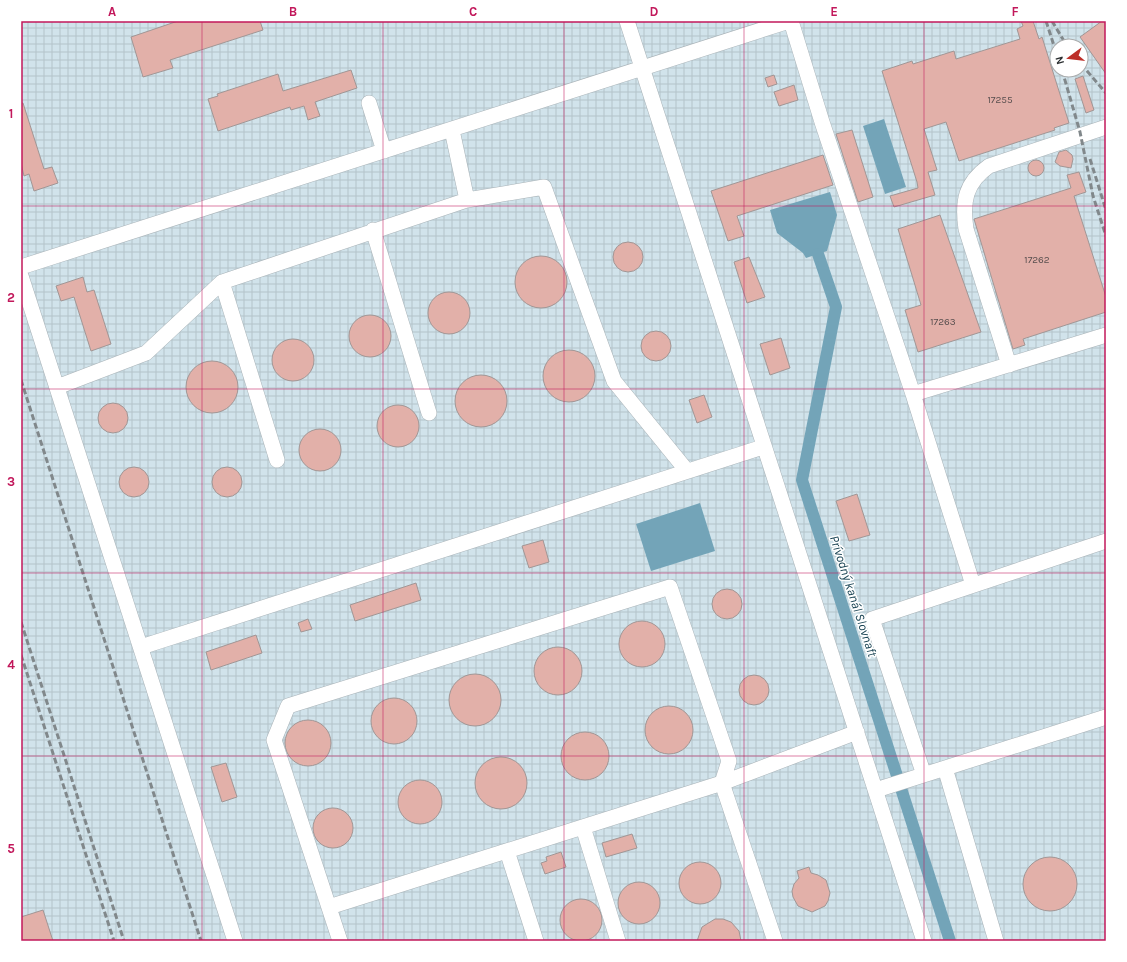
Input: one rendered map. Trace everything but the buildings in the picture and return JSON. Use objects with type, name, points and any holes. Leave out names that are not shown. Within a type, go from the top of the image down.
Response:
[{"type":"lane","points":[[627,21],[763,447],[924,941]]},
{"type":"lane","points":[[21,267],[790,21],[822,122],[913,394],[973,586]]},
{"type":"lane","points":[[369,103],[384,151]]},
{"type":"lane","points":[[1009,364],[966,229],[964,218],[967,191],[980,173],[989,166],[1106,127]]},
{"type":"lane","points":[[452,130],[467,200]]},
{"type":"lane","points":[[57,387],[146,353],[222,282],[373,230],[467,200],[544,188],[614,381],[687,471]]},
{"type":"lane","points":[[373,230],[429,413]]},
{"type":"lane","points":[[21,276],[235,941]]},
{"type":"lane","points":[[222,282],[277,460]]},
{"type":"lane","points":[[913,394],[1106,335]]},
{"type":"lane","points":[[140,647],[763,447]]},
{"type":"lane","points":[[924,775],[872,619],[1106,541]]},
{"type":"lane","points":[[340,941],[274,740],[288,706],[670,587],[729,761],[722,783],[775,941]]},
{"type":"lane","points":[[876,790],[1106,717]]},
{"type":"lane","points":[[329,907],[722,783],[857,732]]},
{"type":"lane","points":[[944,768],[996,941]]},
{"type":"lane","points":[[583,827],[618,941]]},
{"type":"lane","points":[[507,851],[536,941]]},
{"type":"shaded area","points":[[21,21],[1106,21],[1106,941],[21,941]]},
{"type":"water","points":[[884,119],[906,187],[885,194],[863,126]]},
{"type":"water","points":[[830,192],[837,215],[827,251],[806,258],[803,253],[777,233],[770,210]]},
{"type":"water","points":[[700,503],[715,551],[651,571],[636,524]]},
{"type":"waterway","name":"Prívodný kanál Slovnaft","points":[[818,254],[836,307],[802,480],[950,941]]},
{"type":"railway","points":[[1046,21],[1052,38]]},
{"type":"railway","points":[[1052,21],[1062,38]]},
{"type":"railway","points":[[1089,73],[1106,93]]},
{"type":"railway","points":[[1064,78],[1080,132],[1093,196],[1106,236]]},
{"type":"railway","points":[[1090,159],[1106,210]]},
{"type":"railway","points":[[21,380],[201,941]]},
{"type":"railway","points":[[21,622],[124,941]]},
{"type":"railway","points":[[21,655],[114,941]]}]
